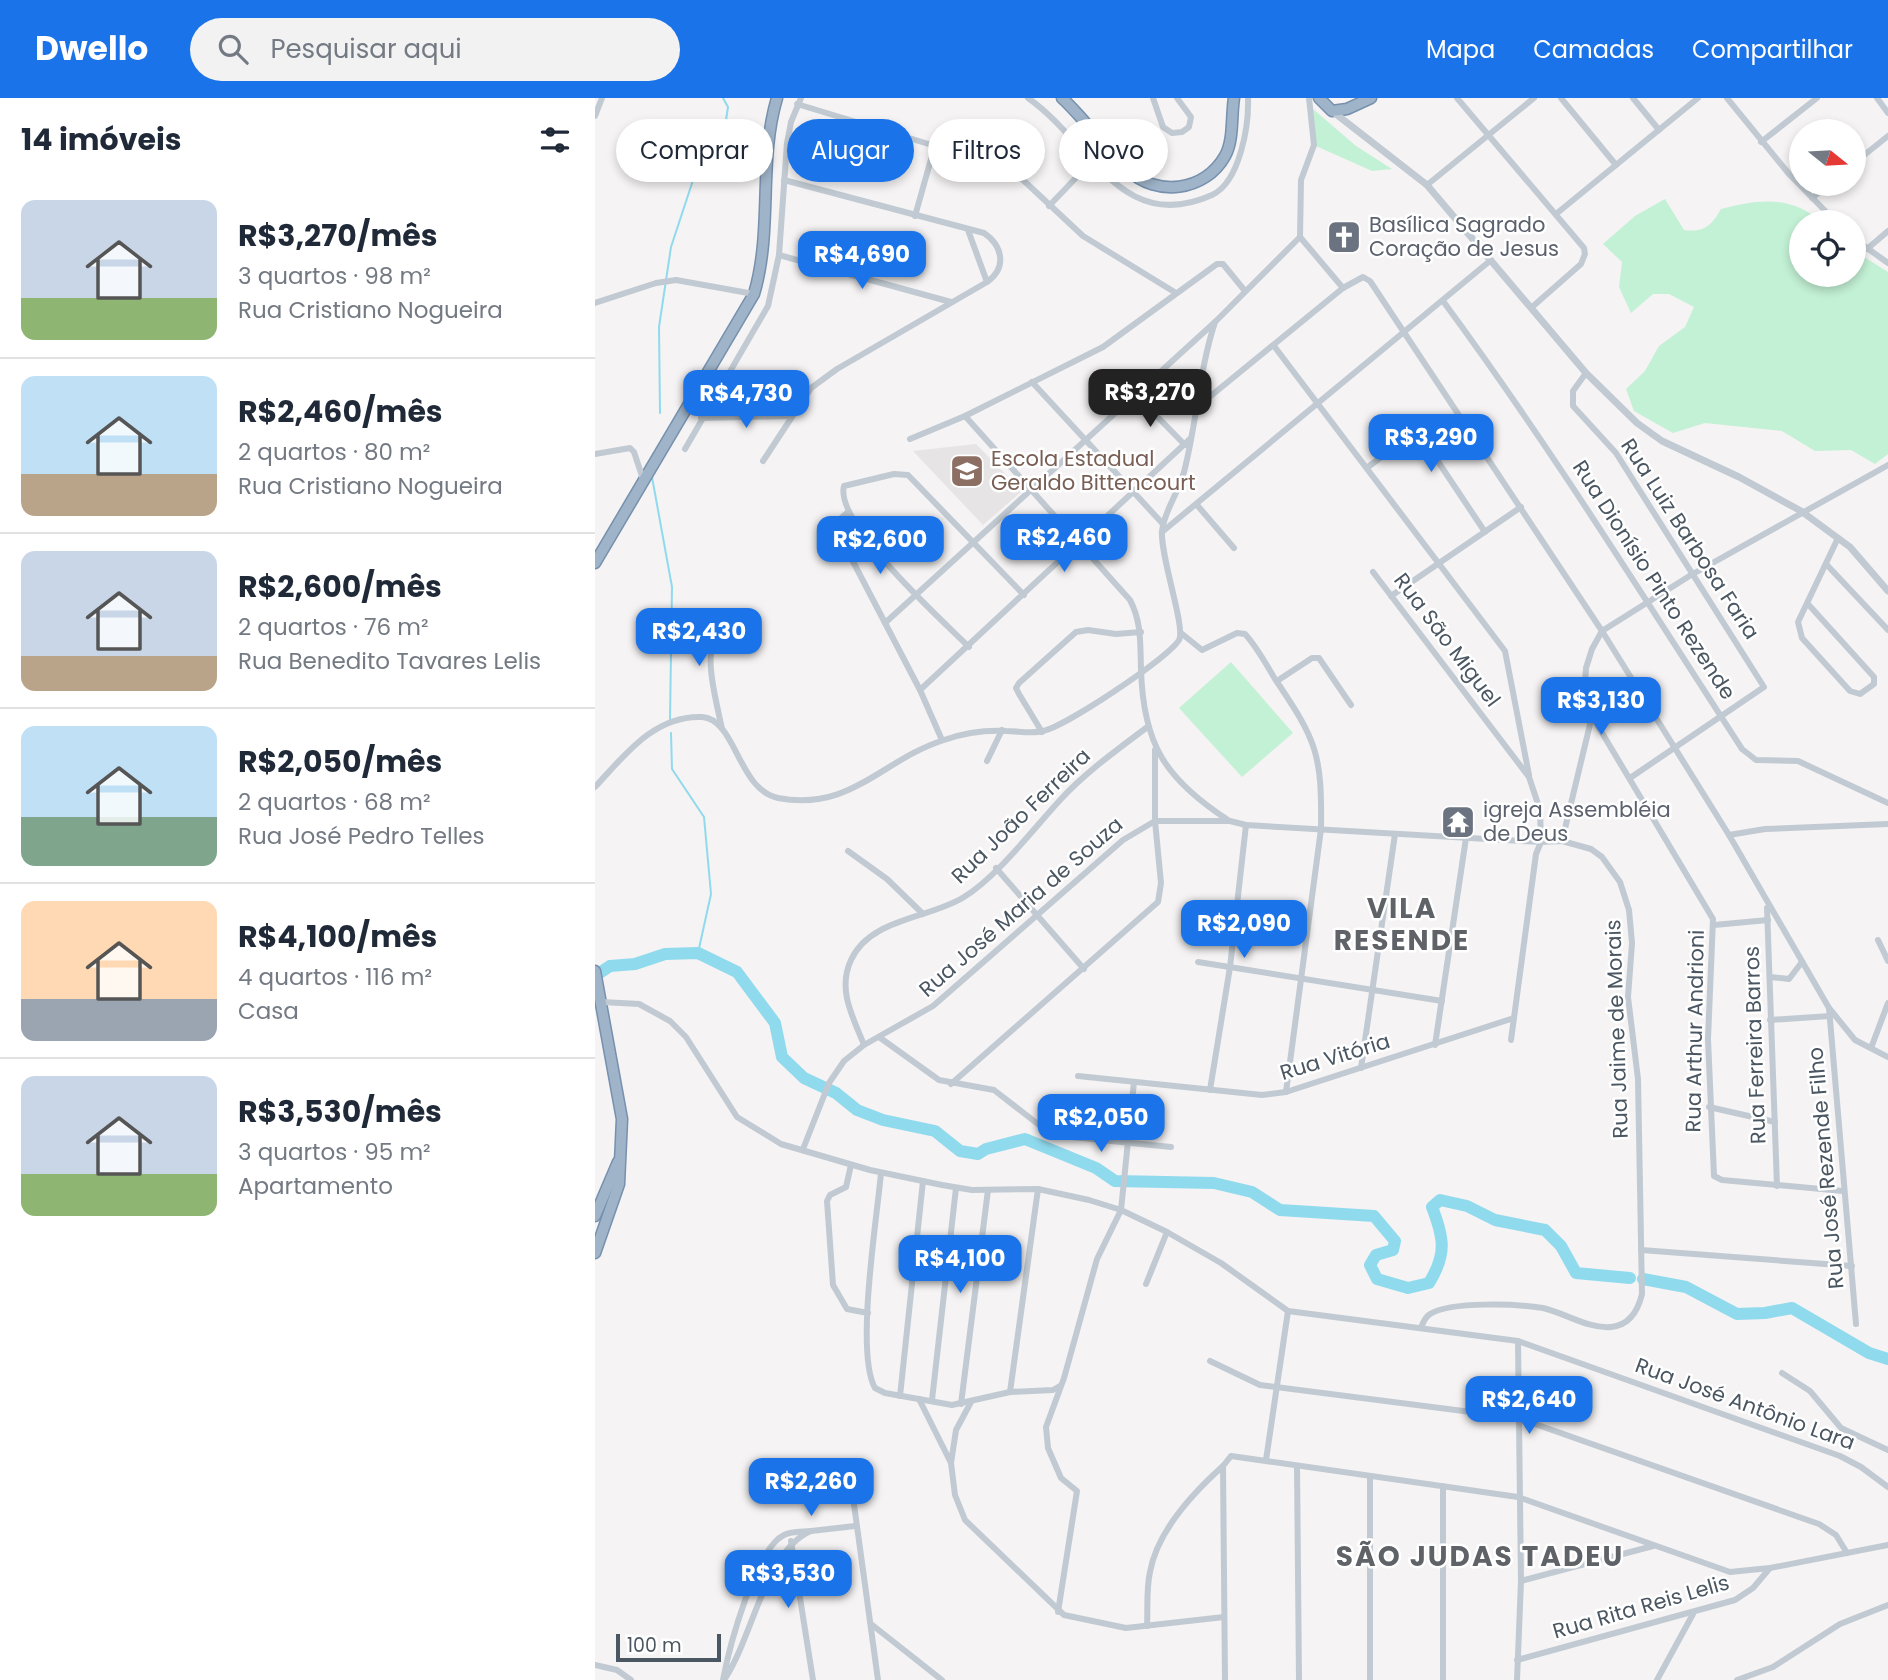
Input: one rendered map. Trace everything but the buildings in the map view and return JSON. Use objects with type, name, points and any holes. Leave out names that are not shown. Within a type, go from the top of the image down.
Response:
[{"type":"highway","points":[[595,563],[754,295],[762,255],[765,166],[770,123],[777,98]]},
{"type":"highway","points":[[1062,98],[1128,171],[1153,185],[1180,187],[1204,178],[1225,156],[1230,144],[1234,98]]},
{"type":"highway","points":[[1319,98],[1332,111],[1347,109],[1371,98]]},
{"type":"highway","points":[[595,971],[622,1119],[619,1184],[595,1253]]},
{"type":"highway","points":[[595,1216],[621,1155]]},
{"type":"street","points":[[595,116],[601,98]]},
{"type":"street","points":[[1028,98],[1059,129]]},
{"type":"street","points":[[1153,98],[1163,127],[1172,133],[1182,132],[1189,127],[1191,117],[1177,98]]},
{"type":"street","points":[[1114,182],[1129,195],[1159,206],[1191,205],[1218,192],[1233,171],[1245,138],[1248,98]]},
{"type":"street","points":[[1309,98],[1314,145],[1303,170],[1300,237],[1343,288]]},
{"type":"street","points":[[1457,98],[1584,248],[1584,259],[1531,308]]},
{"type":"street","points":[[1427,185],[1534,98]]},
{"type":"street","points":[[1560,98],[1616,165]]},
{"type":"street","points":[[1633,98],[1659,130]]},
{"type":"street","points":[[1556,214],[1698,98]]},
{"type":"street","points":[[1727,98],[1761,142],[1824,210]]},
{"type":"street","points":[[1761,142],[1817,98]]},
{"type":"street","points":[[1877,98],[1888,113]]},
{"type":"street","points":[[685,449],[768,306],[779,255],[786,143],[799,101],[928,143]]},
{"type":"street","points":[[1345,122],[1343,114],[1347,109]]},
{"type":"street","points":[[1332,111],[1427,185],[1586,373],[1648,433],[1739,477],[1801,511],[1860,557],[1888,591]]},
{"type":"street","points":[[1866,154],[1888,136]]},
{"type":"street","points":[[915,216],[928,170]]},
{"type":"street","points":[[763,461],[811,388],[837,369],[988,282],[997,275],[1000,251],[995,241],[984,233],[783,180]]},
{"type":"street","points":[[1025,182],[1083,236],[1176,293]]},
{"type":"street","points":[[1049,206],[1072,182]]},
{"type":"street","points":[[968,230],[988,282]]},
{"type":"street","points":[[1888,231],[1867,249],[1888,263]]},
{"type":"street","points":[[885,623],[1215,322],[1300,237]]},
{"type":"street","points":[[779,255],[951,302]]},
{"type":"street","points":[[1162,528],[1197,505],[1491,260]]},
{"type":"street","points":[[910,439],[965,416],[1103,347],[1220,263],[1245,291]]},
{"type":"street","points":[[1196,408],[1343,288],[1358,279],[1367,278],[1602,631],[1729,835],[1830,1012],[1851,1036],[1888,1057]]},
{"type":"street","points":[[595,303],[656,283],[676,280],[754,295]]},
{"type":"street","name":"Rua Dionísio Pinto Rezende","points":[[1443,301],[1567,475],[1742,749],[1756,760],[1798,761],[1888,803]]},
{"type":"street","points":[[595,787],[637,742],[655,730],[686,719],[702,717],[712,719],[722,729],[757,789],[775,798],[799,800],[837,797],[942,740],[981,731],[1042,732],[1068,722],[1140,671],[1178,641],[1181,632],[1168,582],[1162,528],[1184,473],[1187,442],[1201,373],[1215,322]]},
{"type":"street","points":[[1274,346],[1505,651],[1513,677],[1529,776]]},
{"type":"street","name":"Rua Luiz Barbosa Faria","points":[[1586,373],[1573,391],[1573,407],[1616,453],[1691,575],[1763,684],[1761,692],[1722,717]]},
{"type":"street","points":[[1032,382],[1162,528]]},
{"type":"street","points":[[1135,394],[1187,442]]},
{"type":"street","points":[[701,418],[791,416]]},
{"type":"street","points":[[965,416],[1130,600],[1141,632],[1140,671],[1146,727],[1155,749],[1193,793],[1230,821]]},
{"type":"street","points":[[1368,467],[1413,433],[1419,433],[1485,532]]},
{"type":"street","points":[[921,690],[1187,442]]},
{"type":"street","points":[[595,454],[630,448],[634,452],[643,479]]},
{"type":"street","points":[[1563,841],[1592,716],[1585,684],[1586,668],[1602,631],[1645,601],[1801,511],[1888,465]]},
{"type":"street","points":[[969,647],[865,539],[849,512],[843,486],[894,474],[908,475],[1024,595]]},
{"type":"street","points":[[1197,505],[1234,548]]},
{"type":"street","points":[[1391,596],[1521,507]]},
{"type":"street","points":[[849,512],[840,519],[847,550],[921,690],[942,740]]},
{"type":"street","points":[[1808,604],[1874,677],[1874,684],[1860,694],[1850,691],[1799,632],[1798,622],[1838,538]]},
{"type":"street","points":[[1826,564],[1888,630]]},
{"type":"street","name":"Rua São Miguel","points":[[1373,572],[1529,776],[1540,810],[1541,842],[1535,861],[1511,1040]]},
{"type":"street","points":[[722,729],[711,651],[715,644],[737,629]]},
{"type":"street","points":[[1042,732],[1016,688],[1019,683],[1076,632],[1088,629],[1116,634],[1141,632]]},
{"type":"street","points":[[1181,632],[1202,650],[1237,633],[1245,634],[1311,735],[1320,772],[1321,830],[1299,978],[1286,1092]]},
{"type":"street","points":[[1277,681],[1313,658],[1319,658],[1351,705]]},
{"type":"street","name":"Rua Arthur Andrioni","points":[[1592,716],[1705,902],[1714,925],[1709,978],[1709,1107],[1713,1171],[1719,1179],[1777,1186]]},
{"type":"street","points":[[1630,778],[1722,717]]},
{"type":"street","name":"Rua João Ferreira","points":[[864,1045],[845,997],[851,959],[869,936],[966,896],[1078,782],[1146,727]]},
{"type":"street","points":[[987,761],[1002,730]]},
{"type":"street","points":[[951,1084],[1158,902],[1161,883],[1155,821],[1155,749]]},
{"type":"street","name":"Rua José Maria de Souza","points":[[803,1149],[829,1083],[844,1061],[864,1045],[933,1006],[1123,840],[1155,821],[1230,821],[1246,825],[1321,830],[1563,841]]},
{"type":"street","points":[[1729,835],[1765,829],[1888,824]]},
{"type":"street","points":[[1210,1090],[1230,967],[1246,825]]},
{"type":"street","points":[[1361,1068],[1395,834]]},
{"type":"street","points":[[1435,1045],[1466,838]]},
{"type":"street","name":"Rua Jaime de Morais","points":[[1421,1328],[1425,1318],[1433,1312],[1480,1305],[1542,1308],[1600,1326],[1623,1324],[1634,1317],[1639,1306],[1641,1250],[1638,1079],[1628,998],[1632,943],[1629,910],[1620,882],[1602,857],[1591,849],[1563,841]]},
{"type":"street","points":[[848,851],[887,879],[923,914]]},
{"type":"street","points":[[996,868],[1084,969]]},
{"type":"street","name":"Rua Ferreira Barros","points":[[1766,902],[1769,920],[1777,1186]]},
{"type":"street","points":[[1714,925],[1769,920]]},
{"type":"street","points":[[1878,940],[1888,961]]},
{"type":"street","points":[[1198,962],[1442,1001]]},
{"type":"street","points":[[1770,977],[1789,979],[1802,962]]},
{"type":"street","points":[[601,1002],[639,1004],[670,1021],[685,1037],[737,1117],[748,1127],[781,1144],[851,1166],[956,1188],[1038,1189],[1071,1195],[1121,1210],[1214,1259],[1288,1311],[1266,1460]]},
{"type":"street","points":[[1871,1048],[1888,1003]]},
{"type":"street","points":[[1770,1020],[1830,1012]]},
{"type":"street","name":"Rua José Rezende Filho","points":[[1830,1012],[1856,1324]]},
{"type":"street","name":"Rua Vitória","points":[[1078,1076],[1250,1095],[1286,1092],[1514,1018]]},
{"type":"street","points":[[879,1037],[925,1073],[951,1084],[995,1090],[1041,1129],[1059,1137],[1171,1147]]},
{"type":"street","points":[[1058,1612],[1077,1491],[1061,1478],[1047,1442],[1047,1420],[1061,1385],[1097,1259],[1121,1210],[1133,1082]]},
{"type":"street","points":[[1709,1107],[1775,1122]]},
{"type":"street","points":[[851,1166],[846,1187],[829,1195],[827,1201],[833,1285],[844,1306],[869,1313]]},
{"type":"street","points":[[881,1173],[869,1313],[868,1358],[872,1382],[879,1391],[961,1404],[1010,1392],[1053,1390],[1061,1385]]},
{"type":"street","points":[[900,1396],[923,1181]]},
{"type":"street","points":[[1777,1186],[1843,1191]]},
{"type":"street","points":[[932,1400],[956,1188]]},
{"type":"street","points":[[1010,1392],[1038,1189]]},
{"type":"street","points":[[961,1404],[988,1190]]},
{"type":"street","points":[[1146,1284],[1167,1232]]},
{"type":"street","points":[[1641,1250],[1852,1266]]},
{"type":"street","name":"Rua José Antônio Lara","points":[[1288,1311],[1518,1341],[1840,1456],[1861,1467],[1888,1487]]},
{"type":"street","points":[[1517,1680],[1521,1581],[1518,1341]]},
{"type":"street","points":[[1210,1361],[1249,1382],[1275,1388],[1518,1418],[1819,1524],[1836,1535],[1847,1553]]},
{"type":"street","points":[[1782,1373],[1810,1391],[1841,1429],[1888,1450]]},
{"type":"street","points":[[919,1399],[951,1463]]},
{"type":"street","points":[[971,1402],[956,1430],[951,1463],[955,1495],[964,1520],[1006,1556],[1058,1612],[1118,1627],[1224,1617]]},
{"type":"street","points":[[1147,1626],[1148,1587],[1154,1555],[1187,1505],[1235,1455],[1518,1497],[1730,1572],[1770,1568],[1888,1545]]},
{"type":"street","points":[[1224,1464],[1225,1680]]},
{"type":"street","points":[[1297,1466],[1299,1680]]},
{"type":"street","points":[[1370,1477],[1370,1680]]},
{"type":"street","points":[[1443,1486],[1443,1680]]},
{"type":"street","points":[[853,1497],[878,1680]]},
{"type":"street","points":[[724,1680],[748,1592],[769,1549],[787,1533],[855,1526]]},
{"type":"street","points":[[724,1680],[776,1567],[792,1543],[811,1531]]},
{"type":"street","points":[[787,1533],[792,1543],[813,1680]]},
{"type":"street","points":[[1521,1581],[1655,1546]]},
{"type":"street","name":"Rua Rita Reis Lelis","points":[[1517,1660],[1693,1614],[1735,1600],[1753,1588],[1770,1568]]},
{"type":"street","points":[[1737,1680],[1773,1667],[1840,1624],[1888,1605]]},
{"type":"street","points":[[1657,1680],[1693,1614]]},
{"type":"street","points":[[871,1624],[942,1680]]},
{"type":"street","points":[[595,1665],[617,1671],[631,1680]]},
{"type":"shaded area","name":"Escola Estadual Geraldo Bittencourt","points":[[976,444],[1022,491],[983,525],[913,451]]},
{"type":"green space","points":[[1313,109],[1356,146],[1392,169],[1372,171],[1316,146]]},
{"type":"green space","points":[[1665,199],[1684,230],[1691,231],[1707,227],[1721,209],[1748,203],[1786,203],[1804,210],[1789,210],[1789,287],[1866,287],[1866,258],[1888,272],[1888,454],[1875,464],[1851,450],[1815,451],[1782,431],[1705,423],[1673,433],[1634,411],[1626,389],[1645,371],[1659,346],[1685,327],[1694,307],[1669,294],[1653,294],[1631,313],[1619,287],[1622,262],[1603,244],[1635,216]]},
{"type":"green space","points":[[1231,662],[1293,733],[1242,777],[1179,708]]},
{"type":"waterway","points":[[660,413],[659,327],[671,247],[700,159],[722,146],[728,107],[723,98]]},
{"type":"waterway","points":[[652,477],[672,587],[670,719]]},
{"type":"waterway","points":[[671,733],[672,769],[704,817],[711,894],[698,953]]},
{"type":"waterway","points":[[595,976],[610,966],[635,964],[665,954],[698,953],[737,972],[775,1023],[782,1057],[804,1078],[836,1093],[857,1110],[883,1120],[935,1131],[960,1151],[978,1154],[986,1149],[1025,1139],[1096,1168],[1115,1181],[1214,1183],[1252,1192],[1280,1210],[1374,1216],[1395,1241],[1393,1250],[1376,1255],[1370,1265],[1377,1279],[1408,1288],[1429,1283],[1441,1254],[1441,1237],[1432,1207],[1440,1200],[1467,1206],[1495,1220],[1545,1230],[1561,1246],[1576,1273],[1630,1278]]},
{"type":"waterway","points":[[1643,1279],[1686,1287],[1737,1314],[1792,1308],[1869,1353],[1888,1359]]},
{"type":"place","name":"Basílica Sagrado Coração de Jesus","points":[[1344,237]]},
{"type":"place","name":"Escola Estadual Geraldo Bittencourt","points":[[967,471]]},
{"type":"place","name":"igreja Assembléia de Deus","points":[[1458,822]]},
{"type":"district","name":"VILA RESENDE","points":[[1402,924]]},
{"type":"district","name":"SÃO JUDAS TADEU","points":[[1480,1556]]}]
